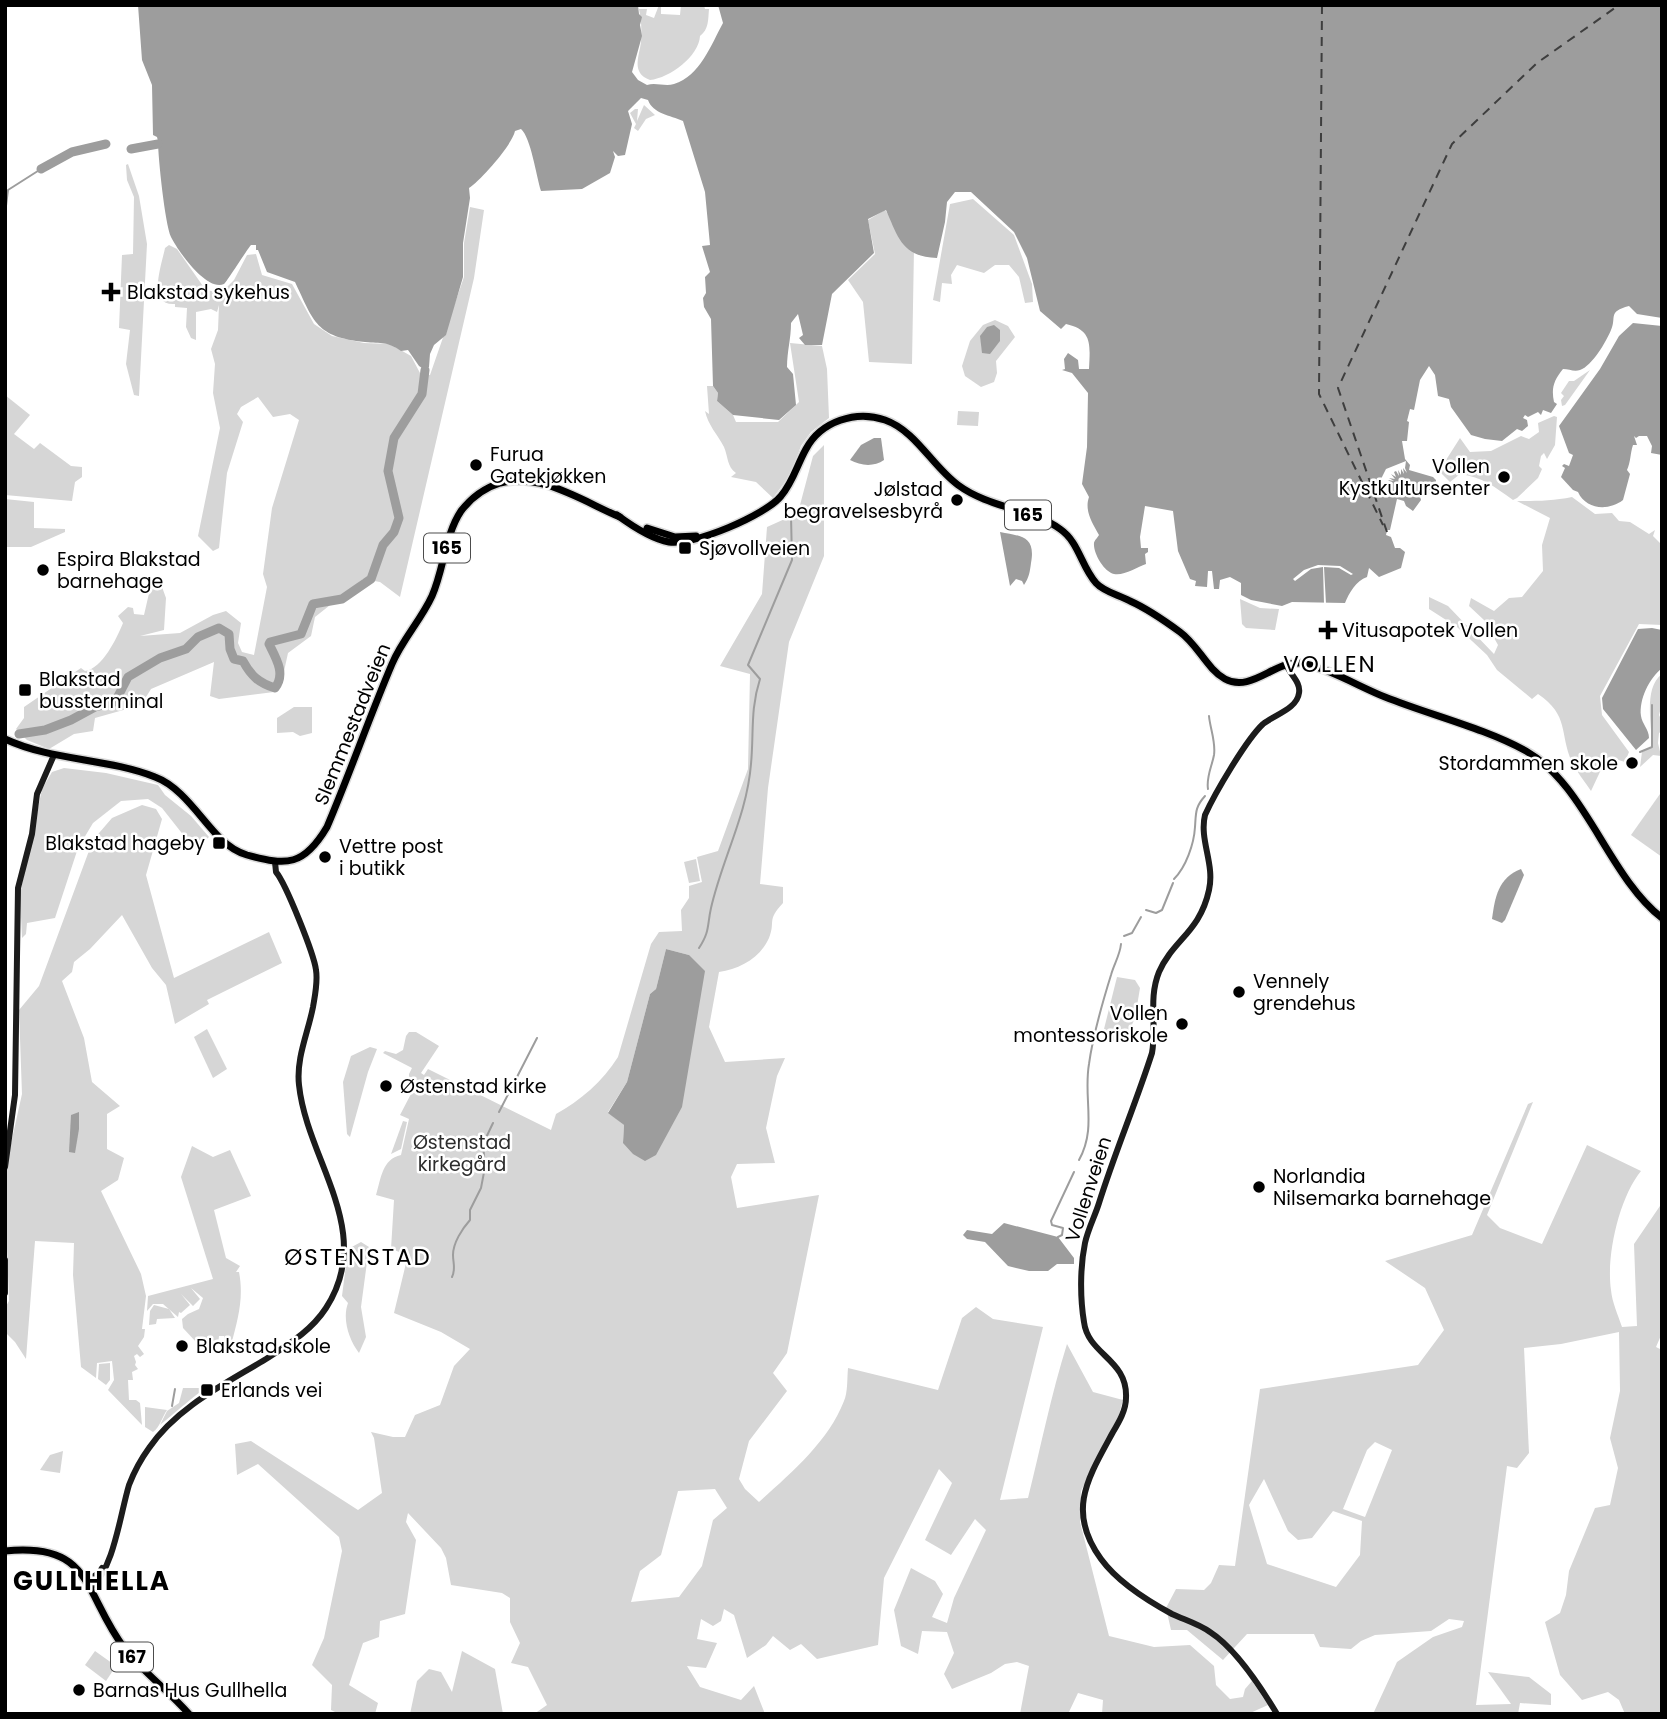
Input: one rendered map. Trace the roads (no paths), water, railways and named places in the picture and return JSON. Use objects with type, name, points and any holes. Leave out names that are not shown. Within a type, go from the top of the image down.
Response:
[{"type":"main road","name":"Slemmestadveien","points":[[277,862],[293,860],[307,853],[327,827],[392,664],[431,597],[456,521],[470,501],[496,484],[522,481],[565,492],[667,542],[689,542],[756,515],[774,503],[790,484],[809,443],[826,427],[848,418],[875,418],[905,431],[943,472],[966,490],[984,500],[1061,529],[1071,539],[1090,576],[1098,585],[1141,606],[1181,633],[1223,678],[1238,683],[1249,681],[1286,664]]},
{"type":"main road","points":[[1286,664],[1298,663],[1313,667],[1531,754],[1560,781],[1639,895],[1662,918]]},
{"type":"main road","name":"Vollenveien","points":[[1278,1714],[1257,1683],[1221,1640],[1201,1626],[1169,1612],[1133,1587],[1106,1565],[1090,1541],[1083,1517],[1083,1496],[1090,1475],[1122,1416],[1126,1395],[1125,1383],[1118,1368],[1094,1345],[1086,1331],[1082,1269],[1088,1233],[1152,1053],[1153,995],[1157,977],[1164,963],[1199,919],[1209,892],[1211,865],[1203,832],[1205,815],[1254,734],[1269,719],[1292,705],[1298,698],[1298,684],[1286,664]]},
{"type":"main road","points":[[5,733],[25,746]]},
{"type":"main road","points":[[5,739],[54,755],[125,769],[162,780],[175,789],[235,850],[277,862],[276,872],[310,948],[316,969],[314,1000],[299,1062],[299,1084],[305,1114],[341,1218],[345,1247],[342,1270],[332,1297],[309,1329],[290,1344],[190,1407],[161,1432],[130,1482],[101,1578],[89,1585]]},
{"type":"main road","points":[[5,1167],[15,1095],[18,888],[32,834],[39,787],[54,755]]},
{"type":"main road","points":[[5,1260],[5,1293]]},
{"type":"main road","name":"167","points":[[5,1551],[32,1549],[55,1553],[72,1563],[89,1585],[124,1647],[189,1714]]},
{"type":"waterway","points":[[41,169],[72,152],[106,144]]},
{"type":"waterway","points":[[131,149],[158,144]]},
{"type":"waterway","points":[[5,214],[8,190],[41,169]]},
{"type":"waterway","points":[[19,734],[45,730],[95,707],[115,702],[128,677],[160,658],[186,649],[198,637],[219,628],[229,634],[234,659],[243,661],[256,678],[275,688],[280,672],[270,642],[301,634],[313,604],[342,599],[371,579],[383,545],[394,532],[399,518],[388,471],[394,438],[422,394],[425,370]]},
{"type":"waterway","points":[[699,948],[707,933],[716,890],[749,783],[754,711],[760,679],[748,665],[792,560],[791,516]]},
{"type":"waterway","points":[[1640,752],[1652,747],[1652,705]]},
{"type":"waterway","points":[[1208,789],[1214,750],[1209,716]]},
{"type":"waterway","points":[[1174,879],[1189,855],[1197,810],[1205,796]]},
{"type":"waterway","points":[[1146,910],[1156,913],[1162,910],[1173,883]]},
{"type":"waterway","points":[[1124,936],[1132,933],[1141,917]]},
{"type":"waterway","points":[[1079,1160],[1087,1136],[1088,1077],[1093,1042],[1121,944]]},
{"type":"waterway","points":[[499,1112],[537,1038]]},
{"type":"waterway","points":[[452,1277],[455,1246],[470,1220],[470,1210],[481,1188],[485,1167],[483,1144],[493,1123]]},
{"type":"waterway","points":[[1058,1237],[1062,1235],[1063,1228],[1052,1225],[1051,1221],[1074,1172]]},
{"type":"waterway","points":[[172,1406],[175,1389]]},
{"type":"place","name":"Blakstad sykehus","points":[[111,292]]},
{"type":"place","name":"Furua Gatekjøkken","points":[[476,465]]},
{"type":"place","name":"Vollen Kystkultursenter","points":[[1504,477]]},
{"type":"place","name":"Jølstad begravelsesbyrå","points":[[957,500]]},
{"type":"place","name":"Sjøvollveien","points":[[685,548]]},
{"type":"place","name":"Espira Blakstad barnehage","points":[[43,570]]},
{"type":"place","name":"Vitusapotek Vollen","points":[[1328,630]]},
{"type":"place","name":"Blakstad bussterminal","points":[[25,690]]},
{"type":"place","name":"Stordammen skole","points":[[1632,763]]},
{"type":"place","name":"Blakstad hageby","points":[[219,843]]},
{"type":"place","name":"Vettre post i butikk","points":[[325,857]]},
{"type":"place","name":"Vennely grendehus","points":[[1239,992]]},
{"type":"place","name":"Vollen montessoriskole","points":[[1182,1024]]},
{"type":"place","name":"Østenstad kirke","points":[[386,1086]]},
{"type":"place","name":"Norlandia Nilsemarka barnehage","points":[[1259,1187]]},
{"type":"place","name":"Blakstad skole","points":[[182,1346]]},
{"type":"place","name":"Erlands vei","points":[[207,1390]]},
{"type":"place","name":"Barnas Hus Gullhella","points":[[79,1690]]},
{"type":"district","name":"VOLLEN","points":[[1330,664]]},
{"type":"district","name":"ØSTENSTAD","points":[[358,1257]]},
{"type":"district","name":"GULLHELLA","points":[[92,1581]]},
{"type":"park label","name":"Østenstad kirkegård","points":[[462,1153]]}]
